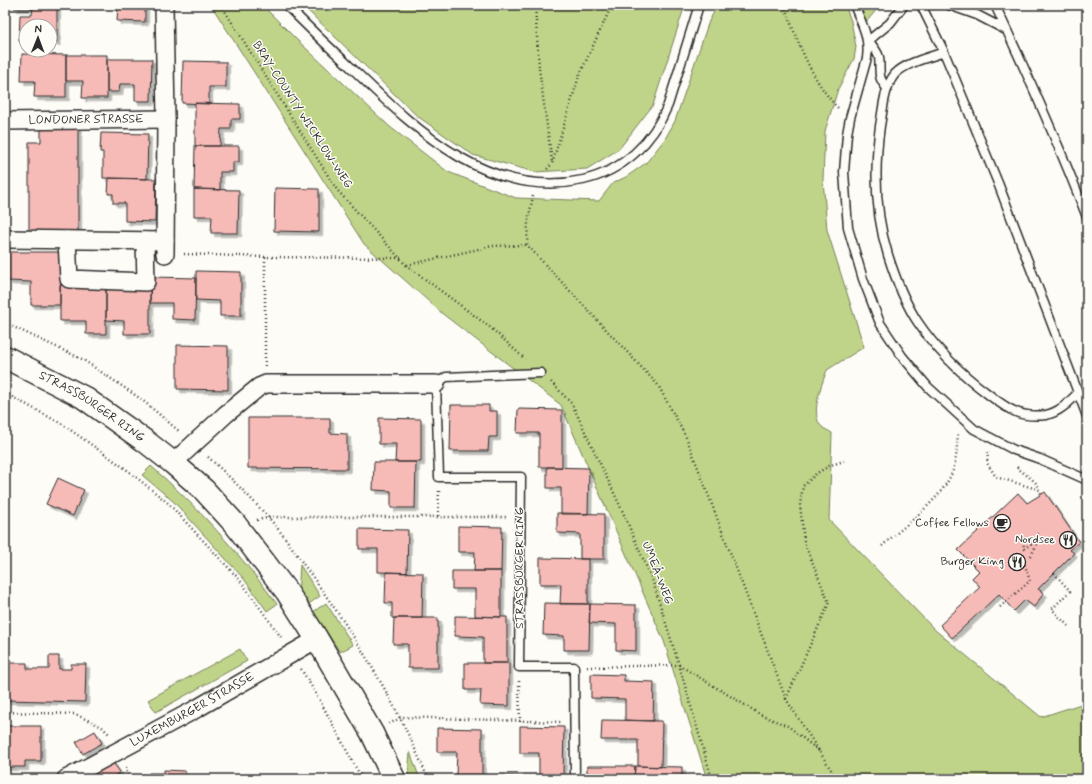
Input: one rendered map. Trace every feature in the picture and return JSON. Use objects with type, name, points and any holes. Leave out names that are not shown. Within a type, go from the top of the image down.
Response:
[{"type":"street","points":[[5,239],[145,241],[165,248],[166,119],[164,5]]},
{"type":"street","name":"LONDONER STRASSE","points":[[5,121],[166,119]]},
{"type":"street","points":[[67,240],[68,279],[146,282],[145,241]]},
{"type":"street","name":"STRASSBURGER RING","points":[[5,357],[83,397],[145,441],[204,490],[235,524],[287,592],[317,639],[372,733],[394,779]]},
{"type":"street","points":[[173,463],[259,386],[266,384],[436,384]]},
{"type":"street","name":"LUXEMBURGER STRASSE","points":[[66,779],[196,709],[317,639]]},
{"type":"lane","points":[[286,5],[394,109],[434,141],[456,155],[499,175],[535,183],[556,184],[574,182],[606,173],[631,157],[655,131],[662,120],[668,105],[699,5]]},
{"type":"lane","points":[[854,5],[866,33],[868,42],[867,58],[850,118],[846,140],[844,172],[846,204],[848,228],[862,279],[880,323],[902,356],[928,387],[974,428],[1014,450],[1040,459],[1087,480]]},
{"type":"lane","points":[[868,42],[890,23],[904,5]]},
{"type":"lane","points":[[921,5],[944,52],[998,183],[1087,416]]},
{"type":"lane","points":[[949,5],[977,15],[1006,30]]},
{"type":"lane","points":[[995,5],[1071,175],[1087,217]]},
{"type":"lane","points":[[868,42],[874,48],[878,56],[879,75],[887,88]]},
{"type":"lane","points":[[944,52],[902,68],[894,75],[887,88],[877,150],[876,186],[888,254],[904,296],[916,320],[949,363],[973,383],[1016,412],[1032,415],[1047,414],[1063,408],[1078,393]]},
{"type":"lane","points":[[439,477],[436,384],[446,377],[541,373]]},
{"type":"lane","name":"STRASSBURGER RING","points":[[439,477],[521,477],[519,667]]},
{"type":"lane","points":[[519,667],[574,667],[575,779]]},
{"type":"path","name":"BRAY-COUNTY WICKLOW-WEG","points":[[221,5],[338,190],[402,258],[406,265],[491,328],[556,386]]},
{"type":"path","points":[[535,5],[539,68],[552,164]]},
{"type":"path","points":[[612,5],[579,76],[552,164],[535,183],[528,221],[527,245],[658,385],[688,439],[786,699],[837,779]]},
{"type":"path","points":[[784,5],[798,44],[827,97],[850,118]]},
{"type":"path","points":[[406,265],[492,246],[527,245]]},
{"type":"path","points":[[165,248],[265,257],[402,258]]},
{"type":"path","points":[[265,257],[266,384]]},
{"type":"path","name":"UMEÅ-WEG","points":[[556,386],[572,404],[622,510],[653,582],[712,779]]},
{"type":"path","points":[[5,393],[62,424],[126,469],[168,503],[239,580],[273,626],[292,654],[318,698],[362,779]]},
{"type":"path","points":[[882,546],[937,497],[947,483],[954,469],[960,417]]},
{"type":"path","points":[[988,436],[987,463],[996,477],[1040,490]]},
{"type":"path","points":[[786,699],[829,603],[804,542],[800,504],[803,486],[817,473],[831,465],[844,461]]},
{"type":"path","points":[[1023,474],[1033,479],[1041,494]]},
{"type":"path","points":[[438,516],[439,477]]},
{"type":"path","points":[[235,524],[273,517],[520,517]]},
{"type":"path","points":[[1037,533],[1040,537]]},
{"type":"path","points":[[1023,536],[1024,549],[1040,537]]},
{"type":"path","points":[[1032,556],[1040,537]]},
{"type":"path","points":[[1000,607],[1030,581],[1024,562]]},
{"type":"path","points":[[1054,573],[1070,591],[1052,609],[1068,626]]},
{"type":"path","points":[[574,667],[679,665],[763,716],[788,726],[821,753]]},
{"type":"path","points":[[519,667],[520,722]]},
{"type":"path","points":[[5,712],[75,714],[102,727],[122,749]]},
{"type":"path","points":[[372,733],[402,717],[575,723]]},
{"type":"green space","points":[[211,5],[262,5],[390,127],[448,172],[516,198],[599,201],[613,183],[626,177],[646,163],[665,139],[675,121],[709,21],[718,5],[845,5],[851,21],[856,47],[854,59],[838,89],[825,131],[823,179],[827,230],[864,347],[827,370],[818,399],[818,421],[823,428],[832,433],[829,520],[935,630],[1041,717],[1087,702],[1087,779],[707,779],[664,641],[561,405],[444,315],[364,244]]},
{"type":"green space","points":[[302,5],[685,5],[653,105],[619,149],[587,169],[535,172],[473,155],[417,116]]},
{"type":"green space","points":[[858,5],[877,5],[878,8],[867,21]]},
{"type":"green space","points":[[151,466],[202,514],[248,567],[277,604],[267,611],[244,579],[174,502],[142,475]]},
{"type":"green space","points":[[300,565],[320,596],[306,606],[298,594]]},
{"type":"green space","points":[[326,603],[353,645],[340,652],[313,612]]},
{"type":"green space","points":[[240,649],[247,661],[156,712],[148,700]]},
{"type":"green space","points":[[410,752],[420,779],[409,779]]},
{"type":"building","points":[[14,5],[57,5],[57,18],[20,18],[20,15],[32,15],[33,8],[14,8]]},
{"type":"building","points":[[118,5],[145,5],[145,22],[117,21]]},
{"type":"building","points":[[58,55],[66,55],[66,97],[34,97],[35,81],[21,81],[22,58],[58,58]]},
{"type":"building","points":[[66,55],[107,55],[107,98],[82,98],[83,81],[66,81]]},
{"type":"building","points":[[107,59],[152,59],[151,101],[135,101],[135,84],[120,84],[119,92],[107,92]]},
{"type":"building","points":[[183,61],[226,62],[226,87],[209,87],[209,104],[182,103]]},
{"type":"building","points":[[195,103],[240,104],[240,119],[231,119],[231,129],[221,129],[220,146],[195,146]]},
{"type":"building","points":[[41,127],[78,127],[78,235],[29,234],[29,142],[41,142]]},
{"type":"building","points":[[101,133],[148,134],[147,179],[103,178],[103,152],[100,152]]},
{"type":"building","points":[[195,146],[239,146],[239,162],[233,162],[233,172],[220,172],[220,190],[194,189]]},
{"type":"building","points":[[109,178],[156,179],[155,222],[125,221],[125,203],[113,203],[113,194],[108,194]]},
{"type":"building","points":[[275,188],[319,189],[319,232],[274,231]]},
{"type":"building","points":[[194,189],[239,190],[238,233],[211,233],[212,216],[194,216]]},
{"type":"building","points":[[8,252],[61,252],[60,305],[31,305],[31,282],[8,281]]},
{"type":"building","points":[[196,271],[241,272],[241,316],[220,316],[220,301],[196,300]]},
{"type":"building","points":[[151,277],[196,278],[195,320],[172,319],[172,303],[150,303]]},
{"type":"building","points":[[60,285],[106,285],[106,334],[86,334],[86,321],[60,321]]},
{"type":"building","points":[[106,289],[150,289],[150,334],[124,334],[124,321],[106,320]]},
{"type":"building","points":[[177,345],[228,346],[228,390],[177,389]]},
{"type":"building","points":[[451,405],[489,405],[489,411],[497,411],[497,437],[489,437],[488,451],[450,451]]},
{"type":"building","points":[[518,409],[562,410],[562,467],[539,467],[539,433],[517,433]]},
{"type":"building","points":[[248,418],[330,418],[330,433],[347,434],[347,469],[248,468]]},
{"type":"building","points":[[379,418],[421,419],[421,462],[395,462],[396,444],[379,444]]},
{"type":"building","points":[[374,462],[416,462],[415,508],[391,508],[391,491],[373,490]]},
{"type":"building","points":[[547,467],[589,468],[588,514],[561,514],[561,488],[547,488]]},
{"type":"building","points":[[58,478],[84,490],[73,516],[46,504]]},
{"type":"building","name":"Burger King","points":[[1045,492],[1079,542],[1070,550],[1074,553],[1038,589],[1044,593],[1034,607],[1025,600],[1014,611],[999,594],[952,638],[940,625],[980,587],[972,578],[979,571],[958,550],[1018,493],[1027,503]]},
{"type":"building","points":[[557,513],[604,514],[604,559],[580,559],[580,534],[557,533]]},
{"type":"building","points":[[458,526],[502,527],[501,571],[474,571],[475,552],[458,552]]},
{"type":"building","points":[[359,529],[408,530],[407,573],[378,572],[378,549],[359,549]]},
{"type":"building","points":[[540,558],[588,559],[588,604],[560,604],[561,584],[540,584]]},
{"type":"building","points":[[452,571],[501,571],[501,617],[475,616],[475,589],[452,589]]},
{"type":"building","points":[[386,572],[423,573],[422,618],[392,618],[392,603],[385,603]]},
{"type":"building","points":[[544,603],[590,604],[589,650],[564,650],[564,636],[543,635]]},
{"type":"building","points":[[590,604],[636,605],[636,651],[616,650],[616,624],[589,623]]},
{"type":"building","points":[[455,616],[507,617],[507,663],[483,663],[483,637],[455,636]]},
{"type":"building","points":[[394,618],[438,618],[438,668],[408,668],[408,644],[393,644]]},
{"type":"building","points":[[49,656],[59,656],[59,669],[71,669],[71,664],[86,664],[85,702],[5,700],[5,663],[27,663],[27,669],[49,669]]},
{"type":"building","points":[[465,663],[509,663],[509,706],[480,705],[481,690],[465,690]]},
{"type":"building","points":[[591,674],[624,675],[624,681],[654,682],[653,721],[625,720],[625,699],[591,698]]},
{"type":"building","points":[[602,720],[662,721],[661,767],[638,766],[638,740],[601,740]]},
{"type":"building","points":[[5,726],[41,726],[41,761],[25,761],[25,767],[5,767]]},
{"type":"building","points":[[520,726],[564,727],[563,776],[539,776],[539,753],[520,753]]},
{"type":"building","points":[[437,728],[482,729],[482,775],[456,775],[457,752],[437,752]]},
{"type":"building","points":[[95,731],[102,743],[83,754],[76,742]]},
{"type":"building","points":[[112,761],[120,772],[110,779],[100,779],[95,772]]},
{"type":"building","points":[[587,766],[635,766],[634,779],[587,779]]},
{"type":"building","points":[[635,766],[682,767],[682,779],[634,779]]},
{"type":"building","points":[[164,770],[185,771],[185,779],[149,779],[149,773],[164,773]]},
{"type":"building","points":[[465,775],[517,776],[517,779],[465,779]]},
{"type":"building","points":[[517,776],[558,776],[558,779],[517,779]]},
{"type":"place","name":"Coffee Fellows","points":[[1002,523]]},
{"type":"place","name":"Nordsee","points":[[1068,540]]},
{"type":"place","name":"Burger King","points":[[1017,562]]}]
